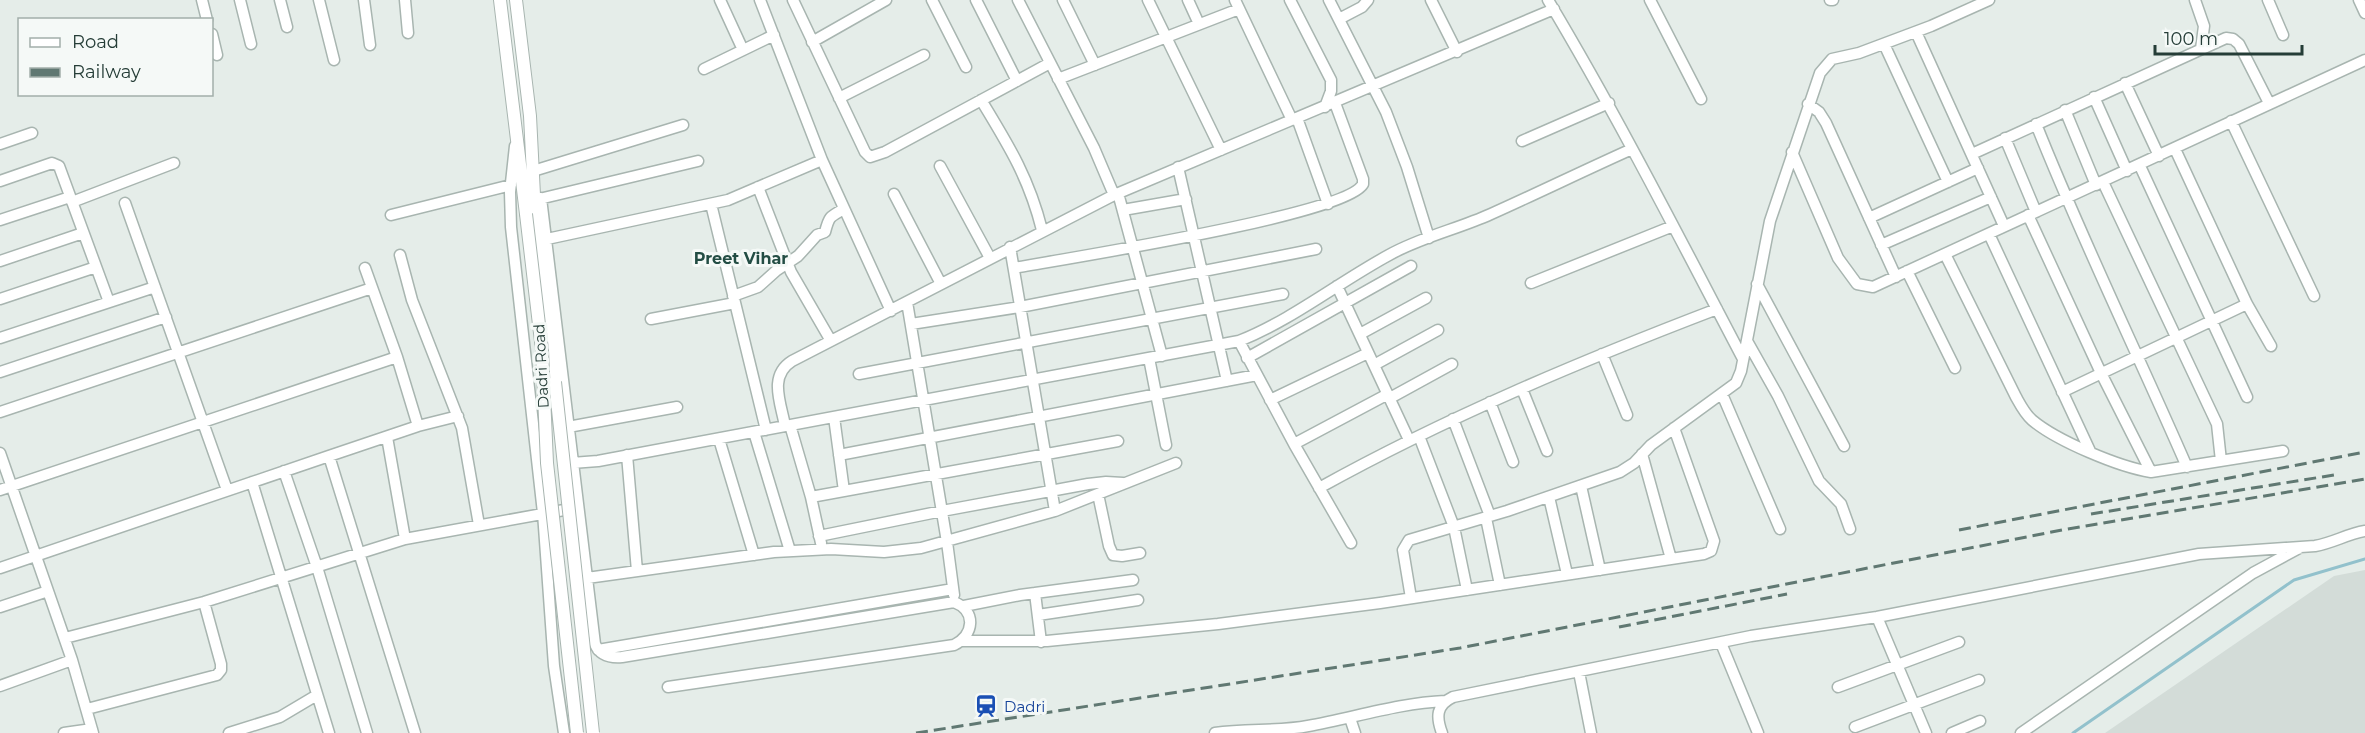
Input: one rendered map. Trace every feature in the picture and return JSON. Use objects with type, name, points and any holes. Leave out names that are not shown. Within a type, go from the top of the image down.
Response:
[{"type":"street","points":[[202,0],[206,18]]},
{"type":"street","points":[[240,0],[251,44]]},
{"type":"street","points":[[280,0],[287,27]]},
{"type":"street","points":[[319,0],[334,60]]},
{"type":"street","points":[[364,0],[370,45]]},
{"type":"street","points":[[405,0],[408,33]]},
{"type":"street","name":"Dadri Road","points":[[500,0],[542,350],[547,463],[578,733]]},
{"type":"street","name":"Dadri Road","points":[[516,0],[530,116],[533,171],[538,199],[535,215],[593,733]]},
{"type":"street","points":[[720,0],[743,50]]},
{"type":"street","points":[[760,0],[822,160],[891,311]]},
{"type":"street","points":[[793,0],[864,152],[870,157],[885,152],[1050,63]]},
{"type":"street","points":[[812,42],[886,0]]},
{"type":"street","points":[[932,0],[966,67]]},
{"type":"street","points":[[976,0],[1017,81]]},
{"type":"street","points":[[1018,0],[1123,210],[1161,356]]},
{"type":"street","points":[[1064,0],[1095,64]]},
{"type":"street","points":[[1148,0],[1221,150]]},
{"type":"street","points":[[1188,0],[1199,24]]},
{"type":"street","points":[[1014,268],[1280,218],[1328,204],[1358,191],[1363,184],[1359,167],[1330,105],[1331,80],[1290,0]]},
{"type":"street","points":[[1329,0],[1374,87],[1407,167],[1429,238]]},
{"type":"street","points":[[1339,19],[1362,7],[1368,0]]},
{"type":"street","points":[[1431,0],[1457,52]]},
{"type":"street","points":[[1650,0],[1701,99]]},
{"type":"street","points":[[1412,598],[1403,550],[1404,544],[1412,538],[1488,517],[1628,468],[1651,445],[1736,383],[1747,341],[1770,220],[1820,73],[1832,59],[1916,32],[1989,0]]},
{"type":"street","points":[[2195,0],[2204,26],[2201,49]]},
{"type":"street","points":[[2268,0],[2283,35]]},
{"type":"street","points":[[2359,0],[2365,13]]},
{"type":"street","points":[[1058,79],[1199,24],[1237,5],[1294,119],[1328,204]]},
{"type":"street","points":[[822,549],[811,497],[777,384],[781,370],[792,361],[1042,230],[1116,194],[1457,52],[1551,5],[1609,103],[1743,359]]},
{"type":"street","points":[[1916,32],[2004,226]]},
{"type":"street","points":[[704,69],[774,35]]},
{"type":"street","points":[[213,38],[217,56]]},
{"type":"street","points":[[1972,154],[2226,38],[2237,41],[2269,103]]},
{"type":"street","points":[[1884,44],[1948,182]]},
{"type":"street","points":[[839,98],[924,55]]},
{"type":"street","points":[[1792,152],[1838,258],[1857,285],[1873,287],[2065,198],[2140,166],[2269,103],[2365,60]]},
{"type":"street","points":[[2125,83],[2159,156]]},
{"type":"street","points":[[2094,97],[2127,171]]},
{"type":"street","points":[[981,100],[1030,186],[1042,230]]},
{"type":"street","points":[[1522,141],[1609,103]]},
{"type":"street","points":[[1808,104],[1819,112],[1826,123],[1896,277]]},
{"type":"street","points":[[2066,110],[2217,424],[2221,461]]},
{"type":"street","points":[[2231,121],[2314,296]]},
{"type":"street","points":[[2036,124],[2065,198],[2187,467]]},
{"type":"street","points":[[533,171],[683,125]]},
{"type":"street","points":[[0,144],[32,133]]},
{"type":"street","points":[[516,134],[511,185],[511,227],[543,513],[554,666],[564,733]]},
{"type":"street","points":[[2005,138],[2032,213],[2101,372],[2151,472]]},
{"type":"street","points":[[572,463],[719,439],[1239,341],[1390,255],[1491,214],[1534,192],[1632,149]]},
{"type":"street","points":[[2175,149],[2247,304],[2271,346]]},
{"type":"street","points":[[547,239],[728,200],[822,160]]},
{"type":"street","points":[[698,161],[538,199],[547,239],[577,507],[598,650],[605,656],[622,657],[959,604],[1133,580]]},
{"type":"street","points":[[0,182],[52,163],[58,166],[109,302]]},
{"type":"street","points":[[0,219],[71,199],[174,163]]},
{"type":"street","points":[[940,166],[990,258]]},
{"type":"street","points":[[2140,166],[2247,397]]},
{"type":"street","points":[[1178,167],[1227,381]]},
{"type":"street","points":[[1869,218],[1978,168]]},
{"type":"street","points":[[391,215],[511,185]]},
{"type":"street","points":[[758,187],[788,264],[831,341]]},
{"type":"street","points":[[894,194],[941,284]]},
{"type":"street","points":[[1881,245],[1991,197]]},
{"type":"street","points":[[1123,210],[1186,199]]},
{"type":"street","points":[[125,203],[227,490]]},
{"type":"street","points":[[711,204],[766,430]]},
{"type":"street","points":[[651,319],[734,299],[758,287],[811,245],[817,236],[825,232],[826,222],[831,216],[844,209]]},
{"type":"street","points":[[1531,283],[1673,226]]},
{"type":"street","points":[[0,261],[83,233]]},
{"type":"street","points":[[1989,234],[2090,451]]},
{"type":"street","points":[[1010,247],[1028,343],[1054,512]]},
{"type":"street","points":[[910,324],[1020,307],[1316,249]]},
{"type":"street","points":[[1945,254],[2024,411],[2041,427],[2135,470],[2151,472],[2283,451]]},
{"type":"street","points":[[400,255],[416,310],[458,416],[474,487],[479,525]]},
{"type":"street","points":[[1247,358],[1411,266]]},
{"type":"street","points":[[0,299],[96,267]]},
{"type":"street","points":[[365,268],[397,357],[418,426]]},
{"type":"street","points":[[1907,271],[1955,368]]},
{"type":"street","points":[[1757,284],[1844,446]]},
{"type":"street","points":[[1337,286],[1389,396],[1414,438],[1454,527],[1467,590]]},
{"type":"street","points":[[0,338],[155,287]]},
{"type":"street","points":[[0,412],[372,288]]},
{"type":"street","points":[[859,374],[1283,294]]},
{"type":"street","points":[[1359,334],[1426,298]]},
{"type":"street","points":[[907,302],[953,589],[959,604],[969,614],[970,626],[962,641]]},
{"type":"street","points":[[2062,392],[2247,304]]},
{"type":"street","points":[[1319,488],[1453,419],[1602,354],[1717,309]]},
{"type":"street","points":[[0,372],[166,317]]},
{"type":"street","points":[[1374,365],[1438,330]]},
{"type":"street","points":[[1239,341],[1294,444],[1351,543]]},
{"type":"street","points":[[1747,341],[1772,385],[1819,481],[1840,504],[1850,530]]},
{"type":"street","points":[[1270,400],[1368,352]]},
{"type":"street","points":[[1602,354],[1627,415]]},
{"type":"street","points":[[0,490],[397,357]]},
{"type":"street","points":[[1149,358],[1166,445]]},
{"type":"street","points":[[1294,444],[1452,364]]},
{"type":"street","points":[[839,455],[1257,375]]},
{"type":"street","points":[[1522,389],[1547,451]]},
{"type":"street","points":[[1722,394],[1780,529]]},
{"type":"street","points":[[1491,402],[1513,462]]},
{"type":"street","points":[[568,427],[677,407]]},
{"type":"street","points":[[0,568],[418,426],[458,416]]},
{"type":"street","points":[[834,417],[844,491]]},
{"type":"street","points":[[1453,419],[1488,517],[1500,585]]},
{"type":"street","points":[[668,687],[954,645],[962,641],[1041,642],[1218,624],[1412,598],[1704,554],[1711,551],[1714,541],[1674,428]]},
{"type":"street","points":[[754,432],[790,551]]},
{"type":"street","points":[[387,437],[405,539]]},
{"type":"street","points":[[719,439],[754,555]]},
{"type":"street","points":[[811,497],[1118,441]]},
{"type":"street","points":[[0,453],[72,660],[92,731],[64,733]]},
{"type":"street","points":[[1642,454],[1671,560]]},
{"type":"street","points":[[627,455],[637,571]]},
{"type":"street","points":[[328,456],[415,733]]},
{"type":"street","points":[[587,578],[790,551],[822,549],[899,552],[947,542],[1054,512],[1176,463]]},
{"type":"street","points":[[284,471],[317,567],[367,733]]},
{"type":"street","points":[[252,482],[329,733]]},
{"type":"street","points":[[819,536],[1052,491],[1106,482],[1125,483]]},
{"type":"street","points":[[1581,486],[1600,570]]},
{"type":"street","points":[[1098,494],[1111,552],[1116,557],[1140,553]]},
{"type":"street","points":[[1549,497],[1567,574]]},
{"type":"street","points":[[64,638],[204,602],[405,539],[577,507]]},
{"type":"street","points":[[1215,733],[1235,730],[1284,729],[1350,718],[1421,703],[1445,701],[1453,697],[1751,636],[1877,617],[2199,554],[2327,544],[2347,534],[2365,531]]},
{"type":"street","points":[[2021,733],[2253,573],[2304,546]]},
{"type":"street","points":[[598,650],[953,589]]},
{"type":"street","points":[[0,607],[48,591]]},
{"type":"street","points":[[1035,593],[1041,642]]},
{"type":"street","points":[[1038,615],[1138,600]]},
{"type":"street","points":[[87,709],[217,675],[221,664],[204,602]]},
{"type":"street","points":[[1877,617],[1926,733]]},
{"type":"street","points":[[1838,687],[1959,642]]},
{"type":"street","points":[[1721,643],[1758,733]]},
{"type":"street","points":[[0,686],[72,660]]},
{"type":"street","points":[[1579,672],[1591,733]]},
{"type":"street","points":[[1855,727],[1978,680]]},
{"type":"street","points":[[229,733],[280,717],[317,695]]},
{"type":"street","points":[[1442,733],[1437,718],[1445,701]]},
{"type":"street","points":[[1350,718],[1355,733]]},
{"type":"street","points":[[1952,733],[1980,721]]},
{"type":"shaded area","points":[[2365,570],[2365,733],[2105,733],[2334,576]]},
{"type":"waterway","points":[[2073,733],[2294,580],[2365,559]]},
{"type":"railway","points":[[1959,530],[2365,452]]},
{"type":"railway","points":[[2091,514],[2334,475]]},
{"type":"railway","points":[[916,733],[1460,648],[2062,530],[2365,479]]},
{"type":"railway","points":[[1619,627],[1787,594]]},
{"type":"place","name":"Dadri","points":[[986,706]]},
{"type":"district","name":"Preet Vihar","points":[[741,258]]}]
